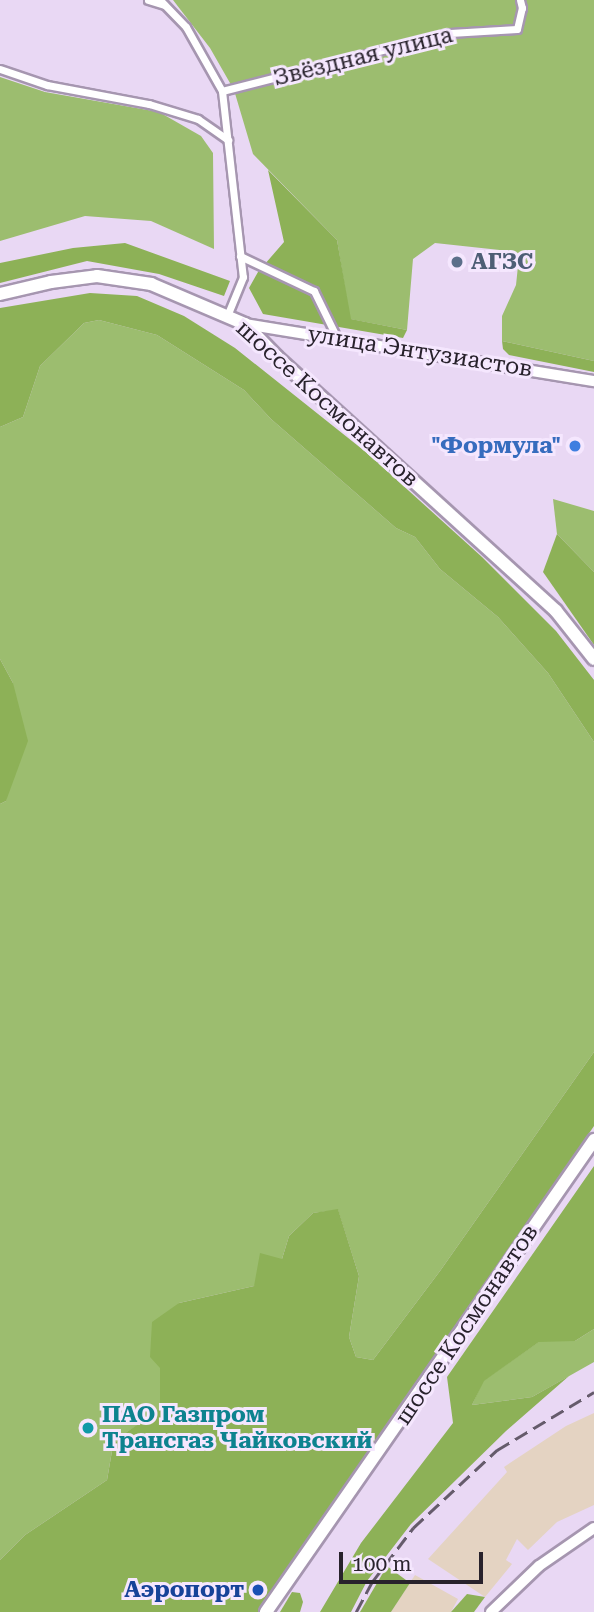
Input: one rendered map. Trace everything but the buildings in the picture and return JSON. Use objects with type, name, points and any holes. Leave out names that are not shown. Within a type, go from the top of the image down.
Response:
[{"type":"main road","name":"шоссе Космонавтов","points":[[0,294],[51,282],[97,276],[151,284],[245,324],[284,364],[556,611],[594,659]]},
{"type":"main road","name":"улица Энтузиастов","points":[[245,324],[594,381]]},
{"type":"main road","name":"шоссе Космонавтов","points":[[266,1612],[393,1433],[594,1140]]},
{"type":"street","points":[[148,0],[162,3],[186,27],[222,91],[243,277],[227,316]]},
{"type":"street","name":"Звёздная улица","points":[[222,91],[450,33],[517,29],[522,8],[520,0]]},
{"type":"street","points":[[0,69],[47,85],[149,104],[198,119],[228,141]]},
{"type":"street","points":[[240,256],[314,291],[337,338]]},
{"type":"street","points":[[491,1612],[539,1566],[594,1528]]},
{"type":"shaded area","points":[[594,1413],[594,1505],[557,1522],[528,1550],[517,1539],[506,1560],[512,1564],[485,1597],[428,1559],[507,1472],[504,1467],[566,1426]]},
{"type":"shaded area","points":[[415,1575],[458,1599],[451,1612],[391,1612]]},
{"type":"green space","points":[[173,0],[594,0],[594,361],[502,341],[502,316],[516,285],[518,266],[509,251],[435,243],[413,259],[407,330],[350,319],[337,240],[253,154],[234,90],[210,48]]},
{"type":"green space","points":[[0,77],[45,92],[159,112],[201,136],[213,153],[214,249],[151,221],[85,216],[0,241]]},
{"type":"green space","points":[[268,170],[337,240],[351,319],[407,330],[403,338],[263,314],[249,288],[258,272],[284,242]]},
{"type":"green space","points":[[125,243],[230,281],[224,296],[159,274],[87,261],[0,283],[0,263],[73,248]]},
{"type":"green space","points":[[90,293],[137,296],[184,316],[235,348],[367,453],[482,557],[556,631],[594,680],[594,742],[548,673],[498,617],[440,569],[415,537],[396,528],[271,419],[244,390],[157,335],[99,320],[84,323],[40,366],[23,417],[0,427],[0,308]]},
{"type":"green space","points":[[99,320],[157,335],[244,390],[271,419],[396,528],[415,537],[440,569],[498,617],[548,673],[594,742],[594,1052],[440,1271],[373,1360],[356,1357],[349,1337],[359,1276],[338,1210],[313,1213],[289,1236],[282,1259],[254,1286],[179,1303],[160,1368],[160,1410],[118,1438],[112,1451],[107,1480],[25,1535],[0,1560],[0,804],[6,801],[13,683],[0,659],[0,427],[23,417],[40,366],[84,323]]},
{"type":"green space","points":[[502,341],[594,361],[594,372],[509,355],[503,349]]},
{"type":"green space","points":[[553,499],[594,511],[594,572],[557,534]]},
{"type":"green space","points":[[557,534],[594,572],[594,645],[543,572]]},
{"type":"green space","points":[[0,659],[13,683],[28,741],[6,801],[0,804]]},
{"type":"green space","points":[[594,1052],[594,1126],[264,1612],[0,1612],[0,1560],[25,1535],[107,1480],[112,1451],[118,1438],[160,1409],[160,1368],[150,1357],[152,1322],[179,1303],[254,1286],[260,1253],[282,1259],[289,1236],[313,1213],[338,1209],[359,1276],[349,1337],[356,1357],[373,1360],[440,1271]]},
{"type":"green space","points":[[594,1166],[594,1329],[575,1341],[539,1342],[484,1381],[472,1405],[532,1397],[569,1376],[506,1431],[411,1524],[367,1581],[351,1612],[320,1612],[361,1543],[453,1423],[447,1377]]},
{"type":"green space","points":[[594,1329],[594,1362],[532,1397],[472,1405],[483,1381],[540,1341],[575,1341]]},
{"type":"green space","points":[[387,1566],[410,1583],[391,1612],[360,1612]]},
{"type":"green space","points":[[292,1592],[300,1593],[303,1602],[300,1612],[280,1612]]},
{"type":"green space","points":[[467,1594],[485,1597],[474,1612],[451,1612]]},
{"type":"railway","points":[[356,1612],[372,1582],[413,1528],[497,1450],[594,1392]]},
{"type":"place","name":"АГЗС","points":[[457,262]]},
{"type":"place","name":"\"Формула\"","points":[[575,446]]},
{"type":"place","name":"ПАО Газпром Трансгаз Чайковский","points":[[88,1428]]},
{"type":"place","name":"Аэропорт","points":[[258,1590]]}]
